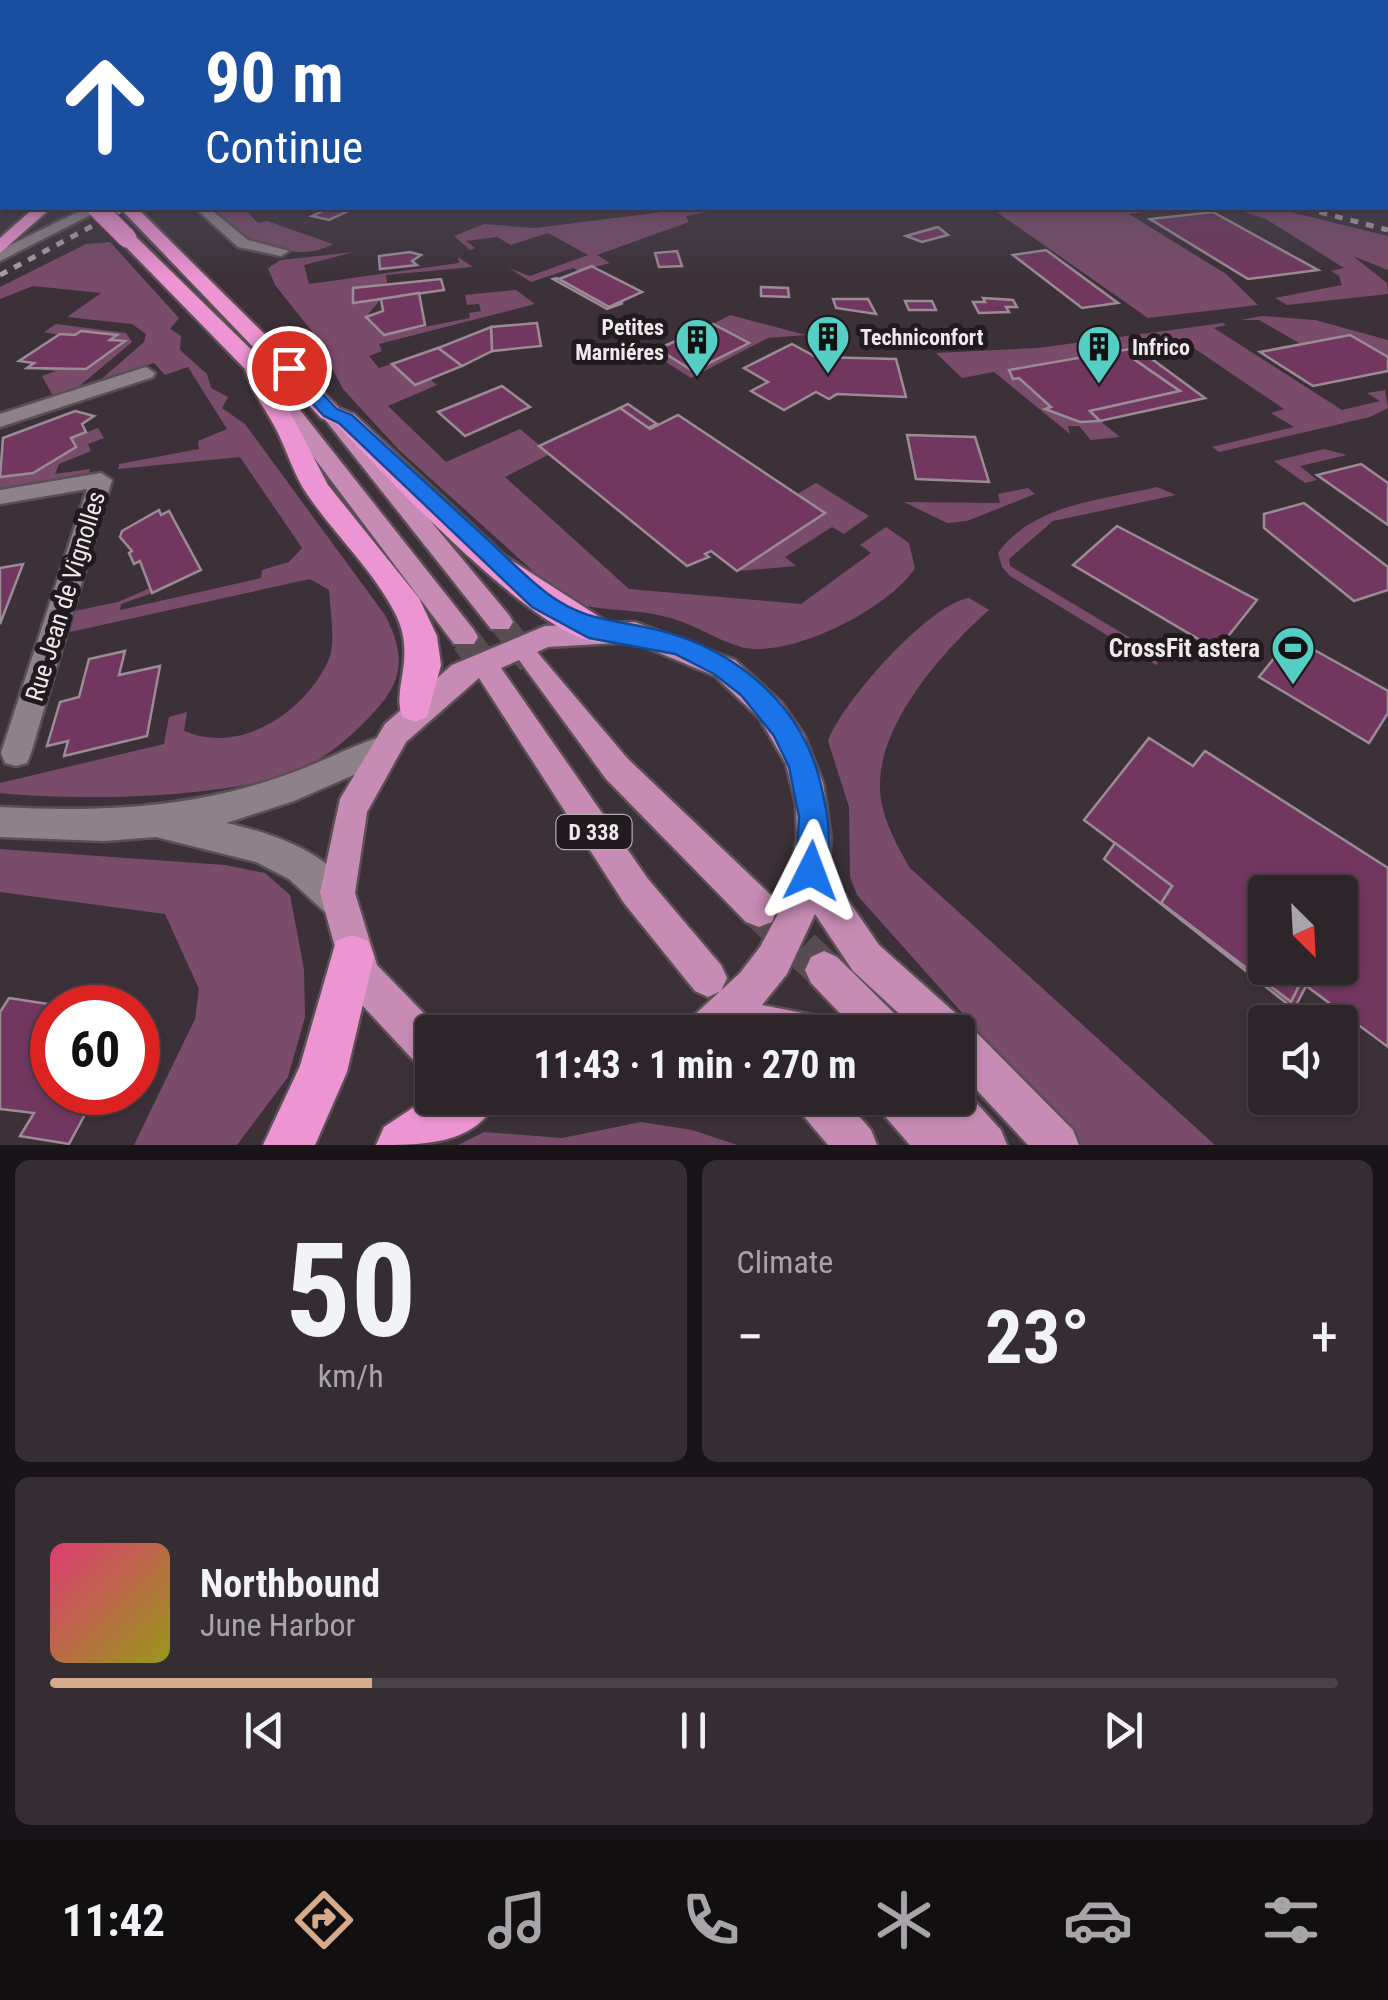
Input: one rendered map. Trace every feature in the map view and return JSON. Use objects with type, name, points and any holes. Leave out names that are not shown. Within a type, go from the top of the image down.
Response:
[{"type":"highway","points":[[0,248],[41,210]]},
{"type":"highway","points":[[92,210],[126,238],[256,367],[263,390],[288,428],[316,488],[408,606],[422,636],[424,665],[415,707]]},
{"type":"highway","points":[[130,210],[330,412],[345,419],[516,582],[554,609],[598,632]]},
{"type":"highway","points":[[289,1145],[328,1058],[352,957]]},
{"type":"highway","points":[[402,1145],[447,1115]]},
{"type":"main road","points":[[256,367],[464,636]]},
{"type":"main road","points":[[330,412],[335,424],[500,622]]},
{"type":"main road","points":[[415,1036],[386,1011],[352,957],[338,902],[338,866],[347,819],[379,750],[415,707],[467,669],[507,650],[549,638],[598,632],[638,635],[692,650],[723,666],[762,700],[784,728],[806,779],[814,817],[810,875],[792,930],[753,989],[725,1015]]},
{"type":"main road","name":"D 338","points":[[532,661],[617,769],[759,909]]},
{"type":"main road","name":"D 338","points":[[492,676],[636,891],[708,978]]},
{"type":"main road","points":[[810,875],[866,958],[928,1015]]},
{"type":"main road","points":[[824,970],[868,1015]]},
{"type":"main road","points":[[975,1060],[1058,1145]]},
{"type":"main road","points":[[830,1115],[856,1145]]},
{"type":"main road","points":[[912,1115],[938,1145]]},
{"type":"main road","points":[[959,1115],[986,1145]]},
{"type":"street","points":[[0,256],[92,210]]},
{"type":"street","points":[[202,210],[243,244],[281,251]]},
{"type":"street","points":[[0,421],[146,373]]},
{"type":"street","name":"Rue Jean de Vignolles","points":[[0,497],[101,480],[16,752]]},
{"type":"street","points":[[0,822],[70,828],[163,824],[284,793],[379,750]]},
{"type":"street","points":[[163,824],[261,847],[301,867],[338,902]]},
{"type":"shaded area","points":[[210,210],[246,210],[258,223],[267,221],[333,244],[317,250],[283,250],[249,238]]},
{"type":"shaded area","points":[[678,210],[718,210],[686,216],[689,222],[597,255],[610,263],[579,271],[573,268],[531,282],[509,268],[530,276],[588,255],[548,233],[511,245],[497,237],[466,241],[475,248],[470,250],[454,236],[484,224],[535,228]]},
{"type":"shaded area","points":[[994,210],[1162,210],[1129,214],[1226,274],[1258,305],[1148,318]]},
{"type":"shaded area","points":[[1237,210],[1282,210],[1388,236],[1388,270],[1353,256],[1387,283],[1388,294],[1287,305],[1275,298],[1342,285],[1339,276],[1331,271],[1344,268],[1266,219]]},
{"type":"shaded area","points":[[110,242],[179,318],[170,329],[181,336],[180,350],[207,374],[211,388],[228,397],[222,408],[245,424],[385,615],[396,642],[399,666],[392,688],[357,730],[295,771],[230,787],[150,796],[0,793],[0,783],[164,744],[169,717],[187,712],[184,731],[205,737],[248,733],[287,712],[304,696],[318,679],[331,652],[329,590],[310,579],[70,632],[75,611],[118,602],[150,588],[152,593],[121,604],[120,610],[261,578],[262,570],[289,562],[302,548],[240,457],[118,469],[119,464],[199,449],[198,441],[227,429],[188,367],[165,375],[154,363],[98,382],[144,342],[146,334],[132,324],[67,317],[101,293],[33,286],[0,299],[0,287],[86,244]]},
{"type":"shaded area","points":[[354,252],[304,265],[309,284],[459,263],[458,257],[473,267],[386,275],[387,283],[353,288],[381,299],[366,317],[384,335],[470,318],[469,313],[481,311],[479,304],[467,305],[465,295],[516,290],[535,304],[379,344],[382,351],[369,356],[379,368],[392,364],[415,385],[430,379],[437,385],[388,406],[446,462],[520,429],[550,454],[505,477],[629,589],[801,604],[871,553],[860,545],[886,527],[909,543],[915,568],[884,599],[862,614],[811,638],[761,649],[741,647],[663,616],[565,600],[399,450],[343,389],[314,334],[275,285],[268,268],[281,260]]},
{"type":"shaded area","points":[[730,315],[806,335],[768,338],[691,378],[650,352],[658,349],[694,370],[748,343],[713,324]]},
{"type":"shaded area","points":[[1262,316],[1315,320],[1388,340],[1388,357],[1350,335],[1301,344],[1259,320],[1241,320]]},
{"type":"shaded area","points":[[56,324],[126,333],[132,342],[77,388],[53,396],[42,376],[56,371],[27,368],[32,363],[19,361],[59,335],[44,332]]},
{"type":"shaded area","points":[[1226,325],[1214,328],[1342,410],[1380,401],[1367,393],[1385,390],[1388,408],[1370,417],[1219,452],[1212,447],[1294,427],[1271,413],[1284,409],[1182,340],[1009,370],[1013,379],[1019,378],[1051,407],[1046,410],[1080,422],[1100,421],[1120,437],[1091,440],[1079,426],[1068,426],[1070,434],[994,372],[962,378],[936,353],[1038,348]]},
{"type":"shaded area","points":[[98,428],[104,438],[88,444],[91,451],[59,464],[55,474],[90,469],[88,476],[0,491],[0,477],[33,473],[75,447],[71,438]]},
{"type":"shaded area","points":[[1324,449],[1347,455],[1300,466],[1317,480],[1305,483],[1274,461]]},
{"type":"shaded area","points":[[816,483],[869,516],[844,534],[832,527],[785,557],[796,566],[737,571],[824,513],[797,494]]},
{"type":"shaded area","points":[[1157,487],[1176,495],[1053,521],[1009,559],[1010,566],[1162,657],[1156,665],[1010,576],[998,553],[1030,524],[1049,514]]},
{"type":"shaded area","points":[[1028,488],[1035,494],[967,521],[947,523],[904,502],[1000,503],[998,494]]},
{"type":"shaded area","points":[[969,598],[1112,683],[989,610],[916,690],[889,740],[880,790],[890,830],[910,868],[1215,1145],[1080,1145],[975,1027],[975,1015],[964,1015],[857,895],[850,877],[849,807],[828,741],[868,680],[910,636],[952,604]]},
{"type":"shaded area","points":[[0,849],[225,865],[265,873],[290,895],[304,969],[305,1017],[288,1077],[237,1145],[134,1145],[149,1115],[160,1115],[160,1091],[195,1019],[199,989],[165,914],[0,892]]},
{"type":"shaded area","points":[[641,1122],[692,1130],[737,1145],[458,1145],[484,1132],[562,1138]]},
{"type":"building","points":[[325,210],[357,210],[329,220],[312,216]]},
{"type":"building","points":[[1213,212],[1318,270],[1248,279],[1150,219]]},
{"type":"building","points":[[938,227],[948,235],[922,242],[906,236]]},
{"type":"building","points":[[1046,250],[1118,303],[1082,308],[1013,255]]},
{"type":"building","points":[[677,251],[682,266],[659,267],[655,253]]},
{"type":"building","points":[[410,252],[421,255],[412,261],[417,265],[380,269],[379,256]]},
{"type":"building","points":[[592,266],[642,292],[609,307],[559,279]]},
{"type":"building","points":[[441,279],[444,290],[353,303],[353,288]]},
{"type":"building","points":[[553,279],[609,307],[623,303],[607,309]]},
{"type":"building","points":[[761,287],[788,288],[789,297],[761,296]]},
{"type":"building","points":[[419,293],[425,325],[384,335],[366,317],[383,311],[381,299]]},
{"type":"building","points":[[983,298],[1013,300],[1017,307],[1006,307],[1009,312],[979,313],[973,302],[985,302]]},
{"type":"building","points":[[833,299],[868,299],[876,314],[836,308]]},
{"type":"building","points":[[905,301],[932,301],[936,310],[909,310]]},
{"type":"building","points":[[537,323],[541,346],[492,351],[491,327]]},
{"type":"building","points":[[713,324],[749,343],[693,371],[658,349]]},
{"type":"building","points":[[491,327],[492,351],[462,366],[438,348]]},
{"type":"building","points":[[81,331],[117,335],[110,340],[125,341],[86,369],[27,368],[34,363],[19,361],[60,334],[75,335]]},
{"type":"building","points":[[1350,335],[1388,357],[1388,371],[1313,386],[1260,352]]},
{"type":"building","name":"Techniconfort","points":[[792,344],[816,357],[896,359],[906,397],[837,394],[829,399],[816,392],[784,410],[751,391],[768,382],[744,368]]},
{"type":"building","points":[[438,348],[462,366],[415,385],[392,364]]},
{"type":"building","name":"Infrico","points":[[1136,348],[1145,354],[1131,357],[1180,391],[1090,411],[1100,421],[1080,422],[1045,409],[1051,407],[1019,378],[1013,379],[1009,370]]},
{"type":"building","points":[[1145,354],[1205,398],[1100,421],[1090,411],[1180,391],[1131,357]]},
{"type":"building","points":[[502,386],[530,407],[465,436],[438,412]]},
{"type":"building","points":[[628,404],[657,424],[648,428],[620,408]]},
{"type":"building","points":[[620,408],[650,429],[678,415],[825,513],[737,571],[711,551],[705,554],[709,557],[687,566],[539,446]]},
{"type":"building","points":[[75,411],[94,416],[82,424],[86,432],[71,438],[76,447],[33,473],[0,477],[3,438]]},
{"type":"building","points":[[907,435],[975,437],[989,482],[916,479]]},
{"type":"building","points":[[1361,464],[1388,483],[1388,525],[1317,475]]},
{"type":"building","points":[[1304,503],[1388,567],[1388,590],[1354,601],[1264,528],[1264,514]]},
{"type":"building","points":[[159,510],[161,515],[169,511],[201,570],[152,593],[140,561],[134,564],[129,553],[132,551],[120,537],[122,531]]},
{"type":"building","points":[[1117,526],[1257,600],[1217,650],[1073,565]]},
{"type":"building","points":[[23,564],[0,624],[0,568]]},
{"type":"building","points":[[1291,637],[1388,691],[1388,713],[1369,743],[1259,677]]},
{"type":"building","points":[[125,651],[119,675],[160,666],[147,736],[64,756],[68,741],[47,746],[60,702],[79,697],[89,659]]},
{"type":"building","points":[[1149,738],[1193,766],[1205,751],[1388,868],[1388,1047],[1358,1025],[1358,1005],[1332,1005],[1305,985],[1358,985],[1358,875],[1248,875],[1248,969],[1161,903],[1172,886],[1084,820]]},
{"type":"building","points":[[1115,843],[1172,886],[1161,903],[1248,973],[1104,859]]},
{"type":"building","points":[[1264,985],[1291,1002],[1300,985],[1306,986],[1296,1005],[1289,1005]]},
{"type":"building","points":[[1269,985],[1300,985],[1291,1002]]},
{"type":"building","points":[[9,998],[30,1001],[30,1113],[0,1109],[0,1012]]},
{"type":"building","points":[[33,1115],[85,1115],[69,1144],[20,1136]]},
{"type":"tunnel","points":[[500,622],[517,642]]},
{"type":"tunnel","points":[[464,637],[468,642]]},
{"type":"tunnel","points":[[466,640],[492,676]]},
{"type":"tunnel","points":[[515,640],[532,661]]},
{"type":"tunnel","points":[[759,909],[824,970]]},
{"type":"railway","points":[[0,275],[122,210]]},
{"type":"railway","points":[[1312,210],[1388,230]]},
{"type":"place","name":"Techniconfort","points":[[828,375]]},
{"type":"place","name":"Petites Marniéres","points":[[697,378]]},
{"type":"place","name":"Infrico","points":[[1099,385]]},
{"type":"place","name":"CrossFit astera","points":[[1293,686]]},
{"type":"route","points":[[289,368],[330,412],[345,419],[540,601],[598,632],[638,635],[682,646],[723,666],[750,687],[784,728],[803,767],[814,817],[811,871]]}]
